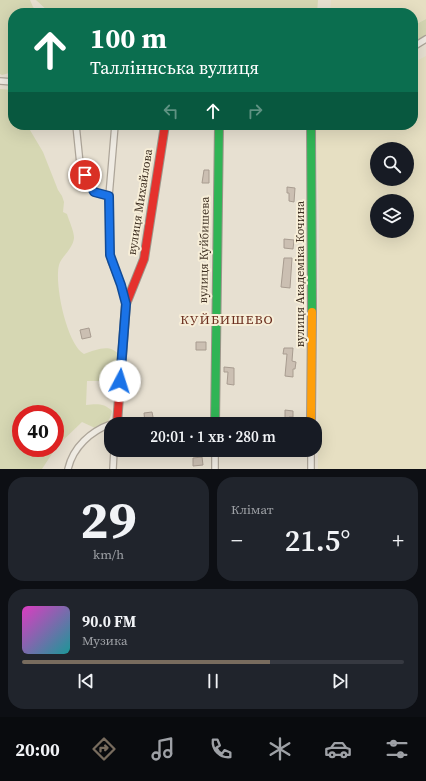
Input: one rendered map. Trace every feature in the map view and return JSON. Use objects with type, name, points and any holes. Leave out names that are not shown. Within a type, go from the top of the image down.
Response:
[{"type":"street","points":[[77,130],[80,164],[90,186],[94,192],[109,196]]},
{"type":"street","points":[[115,130],[109,196],[110,255],[126,304]]},
{"type":"street","name":"вулиця Михайлова","points":[[115,417],[126,304],[144,259],[164,130]]},
{"type":"street","name":"вулиця Куйбишева","points":[[215,417],[219,130]]},
{"type":"street","name":"вулиця Академіка Кочина","points":[[311,130],[311,417]]},
{"type":"street","points":[[68,469],[73,455],[86,439],[95,431],[104,428]]},
{"type":"street","points":[[113,469],[114,457]]},
{"type":"street","points":[[215,457],[215,469]]},
{"type":"street","points":[[311,457],[311,469]]},
{"type":"shaded area","points":[[331,0],[426,0],[426,19],[418,23],[418,8],[330,8]]},
{"type":"shaded area","points":[[426,56],[426,469],[318,469],[318,457],[322,457],[322,417],[318,417],[319,222],[316,130],[418,130],[418,60]]},
{"type":"green space","points":[[0,0],[30,0],[34,8],[8,8],[8,73],[0,74]]},
{"type":"green space","points":[[36,0],[318,0],[317,8],[45,8]]},
{"type":"green space","points":[[426,19],[426,37],[418,42],[418,23]]},
{"type":"green space","points":[[0,89],[8,90],[8,130],[30,130],[43,152],[58,190],[62,196],[64,202],[63,212],[67,214],[74,235],[73,242],[60,262],[58,274],[58,286],[63,313],[72,339],[84,354],[98,349],[107,348],[115,351],[119,355],[118,381],[87,381],[86,405],[100,405],[109,408],[112,411],[110,417],[104,417],[104,424],[102,426],[95,428],[82,422],[64,439],[64,405],[12,405],[12,457],[50,457],[42,469],[0,469]]},
{"type":"building","points":[[204,170],[209,170],[209,183],[202,183]]},
{"type":"building","points":[[287,187],[295,188],[294,202],[289,201]]},
{"type":"building","points":[[284,239],[294,240],[293,249],[284,248]]},
{"type":"building","points":[[284,258],[292,258],[290,288],[281,287]]},
{"type":"building","points":[[89,328],[91,337],[82,339],[80,330]]},
{"type":"building","points":[[196,342],[206,342],[206,350],[196,350]]},
{"type":"building","points":[[284,348],[293,348],[292,361],[296,362],[295,369],[293,369],[293,377],[285,376],[287,354],[283,354]]},
{"type":"building","points":[[224,367],[234,368],[234,385],[227,384],[228,372],[224,372]]},
{"type":"building","points":[[285,410],[293,411],[293,417],[285,417]]},
{"type":"building","points":[[152,412],[153,417],[144,417],[144,413]]},
{"type":"building","points":[[202,457],[203,465],[193,466],[193,458]]},
{"type":"traffic: fast","points":[[215,417],[219,130]]},
{"type":"traffic: fast","points":[[311,130],[312,312]]},
{"type":"traffic: slow","points":[[311,417],[312,312]]},
{"type":"traffic: jam","points":[[118,417],[126,304],[144,259],[164,130]]},
{"type":"district","name":"КУЙБИШЕВО","points":[[227,319]]},
{"type":"route","points":[[85,175],[94,192],[109,196],[110,255],[125,296],[126,304],[120,381]]}]
